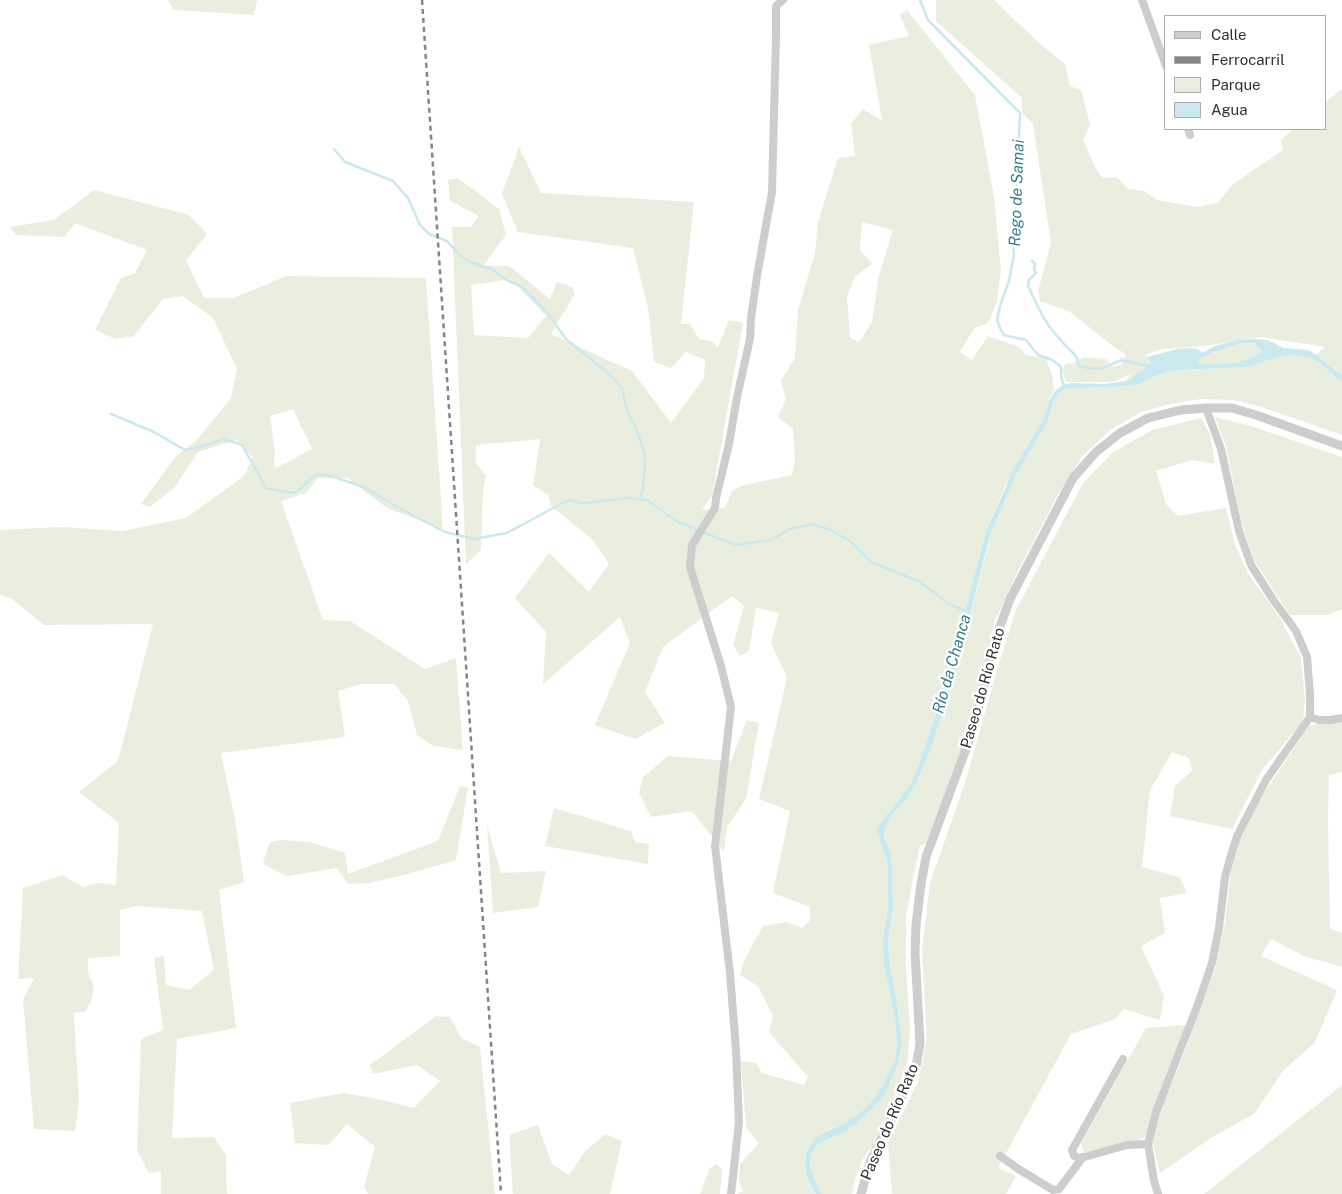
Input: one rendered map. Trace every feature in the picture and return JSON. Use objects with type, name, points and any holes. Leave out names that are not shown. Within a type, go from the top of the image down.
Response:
[{"type":"street","points":[[731,1194],[739,1122],[730,973],[715,846],[731,707],[721,666],[690,567],[692,545],[715,508],[750,339],[759,262],[772,192],[776,6],[783,0]]},
{"type":"street","points":[[1142,0],[1164,60]]},
{"type":"street","points":[[1158,1194],[1148,1144],[1156,1112],[1212,964],[1220,928],[1225,877],[1233,848],[1238,834],[1266,780],[1310,717],[1307,657],[1296,631],[1251,565],[1239,531],[1221,449],[1206,408]]},
{"type":"street","name":"Paseo do Río Rato","points":[[861,1194],[870,1162],[916,1066],[920,1044],[915,952],[916,925],[926,857],[973,730],[995,640],[1010,599],[1073,478],[1096,452],[1120,433],[1148,418],[1181,410],[1232,408],[1342,446]]},
{"type":"street","points":[[1310,717],[1319,720],[1342,718]]},
{"type":"street","points":[[1123,1059],[1072,1150],[1074,1156],[1081,1158],[1128,1145],[1148,1144]]},
{"type":"street","points":[[1000,1156],[1053,1190],[1060,1189],[1083,1157]]},
{"type":"green space","points":[[168,0],[257,0],[254,15],[173,10]]},
{"type":"green space","points":[[936,0],[994,0],[1039,43],[1065,64],[1070,86],[1081,90],[1090,124],[1083,140],[1102,178],[1117,177],[1128,189],[1144,191],[1157,200],[1197,207],[1218,203],[1233,184],[1283,150],[1281,139],[1293,130],[1327,130],[1327,101],[1342,89],[1342,375],[1316,355],[1325,347],[1261,337],[1204,346],[1163,349],[1147,354],[1146,356],[1151,362],[1149,368],[1126,381],[1130,374],[1113,382],[1066,382],[1062,370],[1067,363],[1073,364],[1083,357],[1106,359],[1113,367],[1123,364],[1119,358],[1126,357],[1125,354],[1070,312],[1040,301],[1038,291],[1051,243],[1033,124],[1022,113],[1022,98],[936,21]]},
{"type":"green space","points":[[907,10],[975,95],[994,197],[1001,270],[997,302],[988,323],[974,328],[960,352],[972,360],[988,336],[1019,347],[1026,355],[1046,359],[1052,375],[1054,390],[1049,399],[1043,420],[1010,475],[986,531],[944,690],[919,764],[910,785],[880,823],[882,847],[887,860],[888,872],[888,910],[883,938],[884,966],[895,1019],[897,1041],[895,1061],[882,1087],[872,1101],[861,1112],[844,1123],[827,1130],[813,1141],[806,1151],[805,1166],[807,1177],[816,1194],[738,1194],[743,1191],[739,1181],[740,1164],[759,1143],[746,1127],[741,1061],[756,1063],[762,1073],[804,1085],[808,1077],[769,1032],[773,1016],[758,986],[740,975],[744,961],[763,926],[787,922],[803,928],[810,920],[810,907],[773,893],[790,811],[759,799],[787,678],[771,643],[779,613],[756,608],[749,651],[740,656],[733,645],[744,606],[732,596],[663,647],[645,692],[665,723],[635,739],[595,725],[630,643],[620,617],[543,684],[546,632],[515,598],[549,553],[589,592],[609,564],[592,539],[551,506],[548,494],[533,486],[540,439],[476,445],[476,463],[486,476],[483,491],[481,550],[466,564],[452,227],[471,227],[479,216],[450,201],[448,180],[458,178],[499,209],[506,235],[483,266],[509,266],[550,299],[557,282],[572,287],[575,294],[551,334],[632,371],[671,423],[704,378],[705,360],[686,352],[671,368],[654,362],[648,308],[633,248],[518,232],[502,194],[519,147],[541,193],[694,202],[681,324],[690,324],[699,339],[713,342],[718,348],[729,320],[743,323],[712,496],[702,510],[725,508],[732,491],[740,486],[792,475],[795,461],[793,429],[778,417],[786,399],[781,381],[795,358],[798,310],[815,253],[818,222],[838,158],[855,156],[851,124],[863,109],[882,121],[869,45],[909,36],[900,15]],"holes":[[[862,222],[893,230],[879,275],[872,322],[859,342],[850,338],[847,296],[855,276],[872,264],[860,250]],[[511,279],[546,316],[528,338],[474,335],[471,285]]]},
{"type":"green space","points":[[94,190],[189,215],[207,234],[186,260],[204,298],[234,298],[286,276],[426,278],[443,529],[387,508],[347,478],[318,478],[306,493],[281,501],[323,620],[350,621],[425,669],[456,658],[463,750],[433,746],[417,735],[408,701],[394,684],[361,684],[338,691],[345,737],[221,753],[235,819],[244,882],[219,890],[236,1028],[177,1039],[172,1138],[214,1137],[226,1155],[227,1194],[161,1194],[161,1171],[149,1173],[137,1150],[141,1039],[163,1030],[154,958],[164,956],[166,985],[189,990],[214,970],[202,911],[136,906],[120,910],[120,956],[88,958],[88,973],[94,986],[92,999],[86,1011],[74,1013],[79,1102],[75,1131],[34,1129],[23,1000],[34,978],[18,979],[23,888],[62,875],[83,887],[98,883],[116,885],[119,823],[79,792],[118,761],[153,624],[44,625],[12,599],[0,594],[0,530],[61,527],[123,531],[186,518],[244,476],[253,457],[236,440],[198,452],[175,487],[150,507],[141,504],[176,456],[196,441],[231,398],[237,369],[213,318],[183,296],[163,299],[134,336],[116,339],[95,330],[121,278],[135,273],[147,250],[75,223],[64,237],[16,235],[10,227],[54,220]],"holes":[[[293,409],[312,449],[274,469],[275,453],[270,416]]]},
{"type":"green space","points":[[1243,343],[1266,344],[1274,350],[1267,354],[1235,363],[1197,363],[1199,359],[1213,352]]},
{"type":"green space","points":[[1295,355],[1311,358],[1342,382],[1342,435],[1258,406],[1233,400],[1201,399],[1170,404],[1141,412],[1110,430],[1081,458],[1055,500],[1017,573],[995,621],[965,742],[926,844],[920,846],[906,916],[906,969],[910,1027],[908,1060],[887,1117],[871,1148],[862,1160],[852,1194],[822,1194],[810,1166],[812,1152],[819,1143],[845,1132],[857,1123],[881,1100],[902,1045],[888,942],[893,907],[892,869],[884,832],[889,819],[908,797],[915,785],[931,749],[958,662],[993,528],[1016,475],[1047,423],[1054,401],[1060,392],[1065,389],[1137,385],[1167,372],[1248,367],[1275,358]]},
{"type":"green space","points":[[1215,417],[1251,426],[1342,457],[1342,609],[1328,615],[1290,615],[1254,560],[1242,525],[1226,446]]},
{"type":"green space","points":[[1201,418],[1210,434],[1215,464],[1192,460],[1156,471],[1166,504],[1178,516],[1226,508],[1235,545],[1249,575],[1280,618],[1301,658],[1305,701],[1303,721],[1262,770],[1232,829],[1170,816],[1175,786],[1192,771],[1189,758],[1172,752],[1150,790],[1142,867],[1179,877],[1187,893],[1160,898],[1165,933],[1141,946],[1164,996],[1160,1020],[1124,1009],[1115,1019],[1071,1034],[998,1168],[1016,1176],[1006,1194],[892,1194],[888,1143],[918,1082],[927,1039],[922,950],[930,883],[965,783],[1016,610],[1083,483],[1112,453],[1152,430]]},
{"type":"green space","points":[[1342,719],[1342,772],[1329,775],[1328,819],[1330,929],[1342,933],[1342,967],[1304,956],[1271,939],[1261,956],[1337,990],[1315,1042],[1283,1071],[1254,1114],[1214,1136],[1160,1173],[1150,1133],[1178,1069],[1216,966],[1225,923],[1232,860],[1248,817],[1309,726]]},
{"type":"green space","points":[[747,720],[759,723],[746,799],[727,827],[724,852],[692,811],[651,817],[639,793],[643,777],[668,756],[731,761]]},
{"type":"green space","points":[[460,786],[468,788],[456,860],[369,883],[348,884],[337,868],[287,876],[265,865],[263,862],[270,842],[281,840],[310,842],[345,853],[348,874],[438,841]]},
{"type":"green space","points":[[554,808],[631,831],[635,842],[649,844],[648,864],[545,846]]},
{"type":"green space","points":[[487,825],[501,873],[546,871],[538,907],[493,913]]},
{"type":"green space","points":[[436,1016],[450,1017],[461,1038],[480,1047],[495,1194],[368,1194],[364,1187],[375,1147],[347,1124],[328,1145],[295,1143],[290,1103],[344,1093],[414,1108],[440,1081],[417,1065],[373,1074],[370,1065]]},
{"type":"green space","points":[[1186,1025],[1155,1104],[1146,1136],[1138,1141],[1109,1146],[1089,1153],[1083,1151],[1081,1143],[1146,1028]]},
{"type":"green space","points":[[1342,1085],[1342,1194],[1204,1194],[1275,1138]]},
{"type":"green space","points":[[538,1125],[552,1164],[569,1175],[585,1151],[606,1134],[622,1141],[610,1194],[513,1194],[509,1135]]},
{"type":"green space","points":[[717,1164],[722,1170],[720,1194],[700,1194],[710,1168]]},
{"type":"water","name":"Río da Chanca","points":[[1238,340],[1267,340],[1284,348],[1312,352],[1342,375],[1342,382],[1311,358],[1295,355],[1275,358],[1248,367],[1167,372],[1137,385],[1065,389],[1060,392],[1054,401],[1047,423],[1016,475],[988,544],[958,662],[931,749],[915,785],[908,797],[889,819],[884,832],[891,854],[892,869],[893,907],[888,942],[902,1045],[897,1065],[881,1100],[857,1123],[845,1132],[819,1143],[812,1152],[810,1166],[822,1194],[816,1194],[807,1177],[805,1166],[806,1152],[819,1135],[844,1123],[861,1112],[872,1101],[882,1087],[895,1061],[897,1041],[895,1019],[884,965],[883,948],[888,910],[888,872],[887,860],[877,830],[880,823],[910,785],[919,764],[944,690],[986,531],[1010,475],[1043,420],[1049,401],[1055,391],[1062,385],[1071,383],[1106,384],[1126,381],[1149,367],[1151,362],[1147,357],[1188,348],[1198,349],[1202,353],[1215,346]],"holes":[[[1243,343],[1255,343],[1262,352],[1256,356],[1235,363],[1197,363],[1199,359],[1213,352]]]},
{"type":"waterway","name":"Rego de Samai","points":[[920,0],[928,20],[1020,113],[1014,254],[1009,281],[997,320],[1004,335],[1026,340],[1038,355],[1052,360],[1061,367],[1064,386]]},
{"type":"waterway","points":[[334,149],[345,162],[393,181],[408,198],[420,225],[429,234],[447,241],[460,256],[470,262],[491,269],[522,287],[546,311],[566,339],[609,374],[622,388],[627,410],[645,454],[641,499]]},
{"type":"waterway","points":[[1032,261],[1035,264],[1034,269],[1036,273],[1029,280],[1028,286],[1042,315],[1051,329],[1077,358],[1079,366],[1092,369],[1103,368],[1119,361],[1126,361],[1151,367]]},
{"type":"waterway","name":"Río da Chanca","points":[[111,414],[154,432],[185,450],[224,439],[242,445],[266,488],[295,493],[317,474],[334,477],[366,488],[397,507],[445,532],[474,539],[507,533],[568,500],[582,503],[630,498],[647,500],[678,522],[735,545],[771,540],[790,529],[812,524],[831,530],[851,542],[871,562],[920,582],[949,604],[968,612]]},
{"type":"railway","points":[[422,0],[501,1194]]}]
